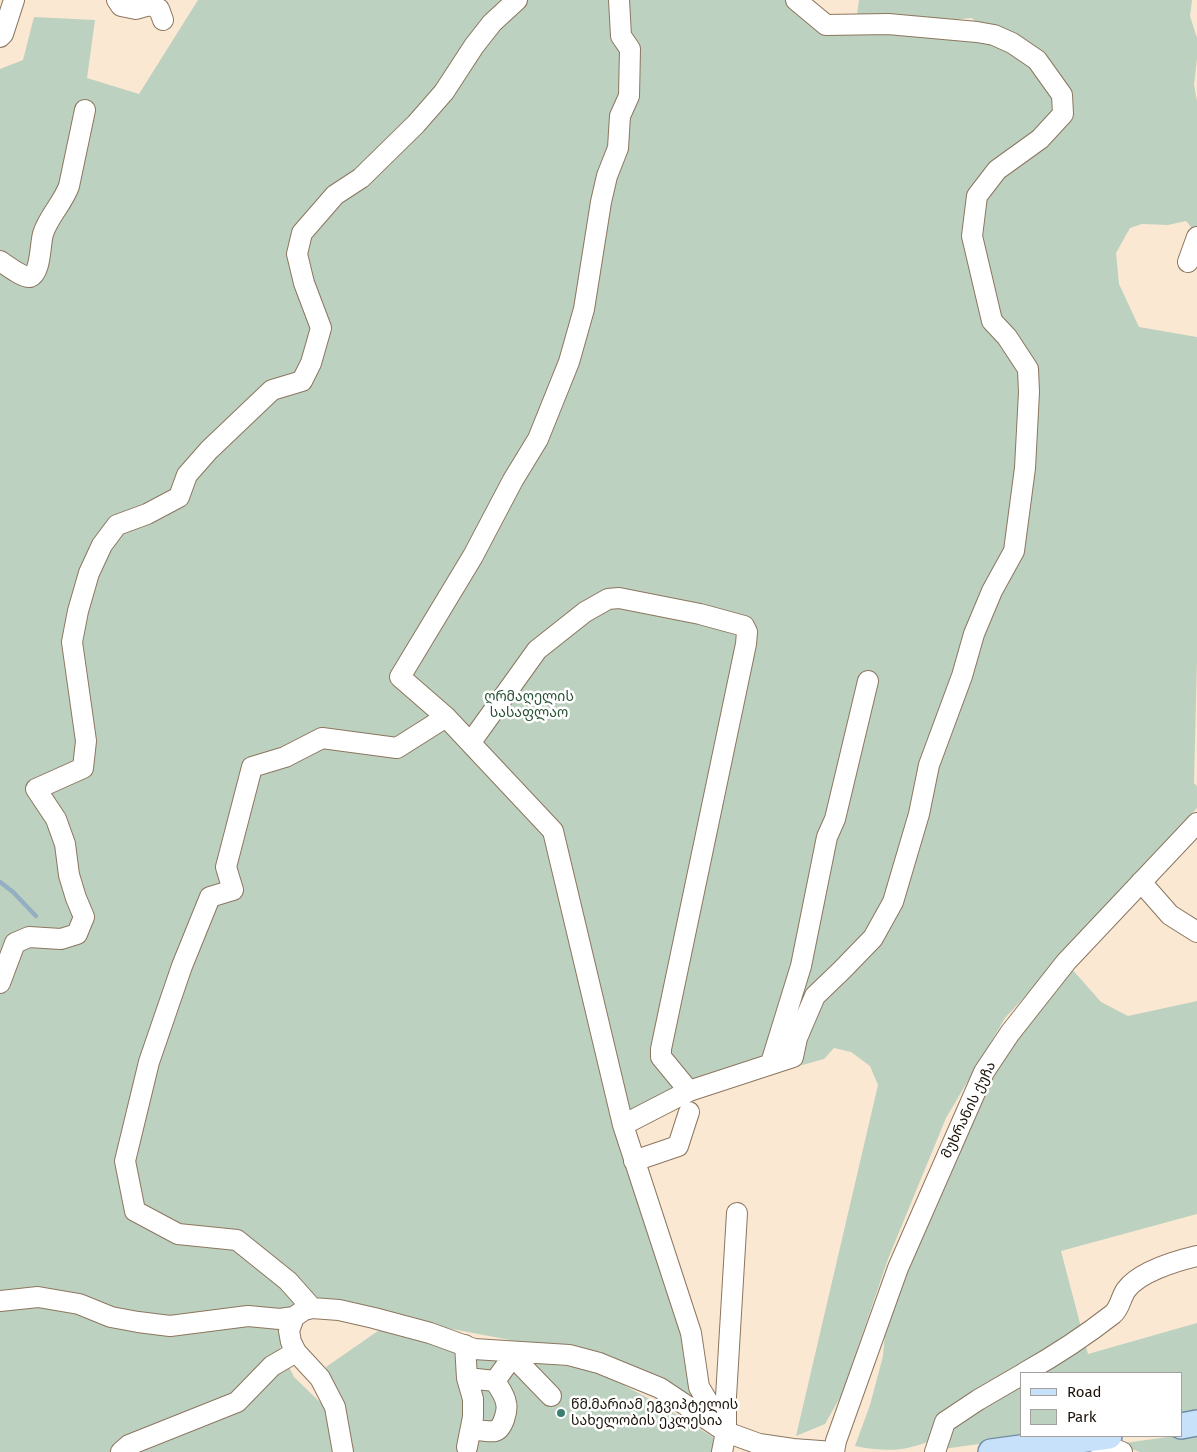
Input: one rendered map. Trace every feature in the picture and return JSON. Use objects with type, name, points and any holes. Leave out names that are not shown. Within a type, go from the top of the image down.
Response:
[{"type":"main road","points":[[1182,1426],[1197,1423]]},
{"type":"main road","points":[[992,1452],[1097,1437]]},
{"type":"street","points":[[0,37],[14,0]]},
{"type":"street","points":[[118,0],[121,6],[136,9],[150,5],[159,9],[163,20]]},
{"type":"street","points":[[0,984],[15,943],[29,937],[61,939],[77,934],[84,917],[69,875],[64,844],[56,819],[36,789],[83,768],[86,741],[72,642],[78,611],[89,573],[102,546],[118,525],[147,514],[179,497],[187,475],[209,450],[272,390],[302,381],[321,328],[304,283],[297,254],[302,233],[335,195],[361,178],[416,124],[444,92],[474,46],[492,23],[517,0]]},
{"type":"street","points":[[619,0],[621,36],[630,48],[629,96],[620,116],[618,148],[605,185],[584,308],[569,362],[538,440],[513,480],[473,556],[400,677],[446,717],[471,742],[553,831],[623,1125],[691,1333],[700,1387],[726,1432]]},
{"type":"street","points":[[623,1125],[690,1091],[793,1057],[797,1038],[815,996],[873,938],[893,902],[919,814],[929,765],[962,676],[974,634],[992,591],[1014,551],[1024,468],[1030,392],[1028,369],[1007,337],[992,321],[972,236],[977,196],[997,170],[1040,139],[1063,114],[1062,95],[1037,60],[1012,43],[994,35],[888,24],[826,25],[796,0]]},
{"type":"street","points":[[0,261],[25,277],[31,277],[37,272],[44,232],[65,197],[69,186],[85,110]]},
{"type":"street","points":[[1188,262],[1197,237]]},
{"type":"street","points":[[471,742],[536,650],[586,612],[608,599],[619,598],[700,614],[744,626],[747,632],[746,644],[661,1049],[661,1057],[690,1091]]},
{"type":"street","points":[[771,1063],[801,966],[827,837],[835,819],[868,681]]},
{"type":"street","points":[[312,1308],[288,1281],[237,1240],[178,1234],[135,1211],[125,1160],[149,1062],[189,948],[210,897],[233,890],[226,866],[252,767],[285,756],[322,738],[397,748],[446,717]]},
{"type":"street","name":"მუხრანის ქუჩა","points":[[834,1452],[836,1440],[898,1268],[984,1072],[1010,1032],[1066,962],[1197,823]]},
{"type":"street","points":[[1141,882],[1170,914],[1197,932]]},
{"type":"street","points":[[634,1161],[678,1146],[689,1112]]},
{"type":"street","points":[[722,1452],[726,1432],[726,1397],[737,1213]]},
{"type":"street","points":[[1026,1372],[1083,1338],[1116,1312],[1125,1291],[1136,1280],[1178,1261],[1197,1256]]},
{"type":"street","points":[[0,1301],[38,1297],[79,1304],[120,1319],[170,1326],[248,1316],[280,1319],[294,1317],[304,1310],[312,1308],[339,1310],[430,1333],[474,1348],[569,1355],[600,1363],[660,1388],[726,1432],[759,1444],[834,1452]]},
{"type":"street","points":[[294,1317],[289,1331],[291,1342],[296,1352],[320,1378],[335,1407],[343,1452]]},
{"type":"street","points":[[465,1346],[467,1378],[473,1399],[473,1417],[469,1438],[498,1430],[502,1425],[507,1406],[495,1381]]},
{"type":"street","points":[[121,1452],[128,1445],[237,1402],[272,1366],[296,1352]]},
{"type":"street","points":[[495,1381],[516,1352]]},
{"type":"street","points":[[516,1352],[522,1366],[551,1396]]},
{"type":"street","points":[[935,1452],[946,1422],[978,1400],[1020,1376]]},
{"type":"street","points":[[467,1378],[495,1381]]},
{"type":"street","points":[[1097,1437],[1122,1452]]},
{"type":"green space","name":"ღრმაღელის სასაფლაო","points":[[198,0],[787,0],[855,28],[859,0],[1192,0],[1190,16],[1197,38],[1194,85],[1197,101],[1197,230],[1196,233],[1186,221],[1168,225],[1142,224],[1130,228],[1116,253],[1119,284],[1139,327],[1197,337],[1197,660],[1194,783],[1197,786],[1197,808],[1005,1018],[946,1118],[888,1259],[842,1394],[825,1424],[796,1436],[878,1085],[870,1066],[851,1052],[834,1048],[824,1059],[614,1117],[679,1325],[695,1390],[686,1398],[563,1350],[378,1315],[294,1311],[280,1348],[294,1377],[326,1408],[333,1452],[0,1452],[0,69],[23,60],[34,17],[95,20],[87,78],[139,94]],"holes":[[[972,18],[983,32],[898,25]],[[989,306],[1037,377],[1023,384]]]},
{"type":"green space","points":[[1071,968],[1101,1002],[1128,1016],[1197,1001],[1197,1214],[1061,1251],[1088,1354],[1197,1323],[1197,1413],[1182,1415],[1182,1372],[1020,1372],[1020,1437],[1029,1437],[943,1449],[958,1418],[980,1390],[942,1411],[934,1439],[905,1449],[895,1450],[855,1446],[870,1405],[883,1356],[886,1323],[954,1151],[999,1062]]},
{"type":"green space","points":[[385,1326],[486,1359],[591,1368],[663,1406],[730,1448],[732,1452],[348,1452],[341,1410],[326,1367]]},
{"type":"green space","points":[[1197,1433],[1197,1452],[1140,1452],[1117,1444],[1168,1437],[1182,1437],[1182,1435]]},
{"type":"waterway","points":[[0,882],[13,892],[36,916]]},
{"type":"place","name":"წმ.მარიამ ეგვიპტელის სახელობის ეკლესია","points":[[561,1413]]}]
